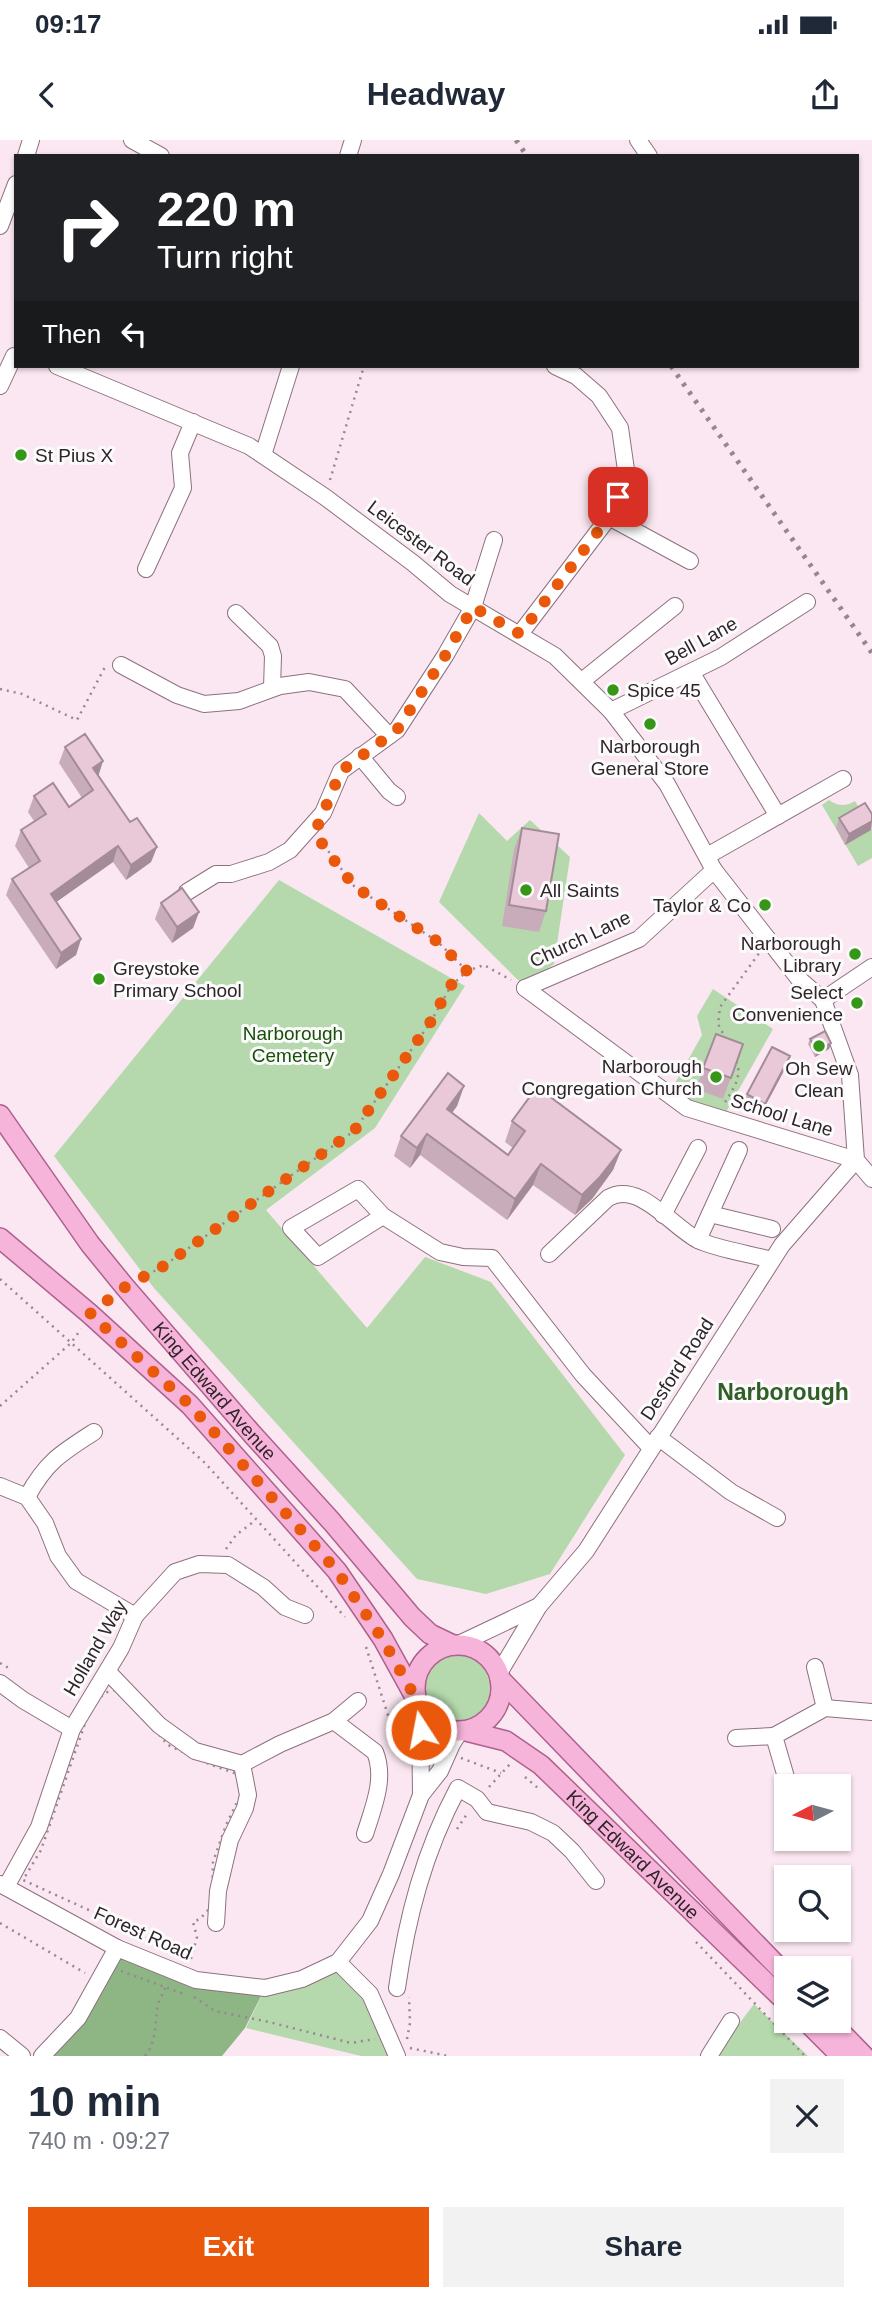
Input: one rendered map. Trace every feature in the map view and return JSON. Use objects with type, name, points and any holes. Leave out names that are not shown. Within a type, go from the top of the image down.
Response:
[{"type":"main road","name":"King Edward Avenue","points":[[0,1115],[90,1244],[125,1287],[412,1617],[430,1634],[484,1653],[499,1676],[774,1962]]},
{"type":"main road","name":"King Edward Avenue","points":[[0,1238],[90,1314],[190,1405],[337,1571],[383,1640],[417,1703],[437,1726],[506,1741],[541,1765],[774,1990]]},
{"type":"main road","points":[[417,1703],[415,1682],[419,1668],[427,1657],[439,1648],[456,1644]]},
{"type":"main road","points":[[463,1731],[479,1726],[497,1706],[501,1693],[499,1676]]},
{"type":"main road","points":[[824,2033],[841,2056]]},
{"type":"main road","points":[[831,2033],[864,2056]]},
{"type":"street","points":[[132,140],[157,154]]},
{"type":"street","points":[[0,226],[14,189]]},
{"type":"street","points":[[0,386],[10,355]]},
{"type":"street","name":"Leicester Road","points":[[62,368],[249,446],[325,497],[450,594],[555,656],[611,711],[667,784],[711,863],[799,979],[823,1000]]},
{"type":"street","points":[[263,455],[290,368]]},
{"type":"street","points":[[520,634],[609,517],[627,477],[620,428],[599,397],[576,376],[559,368]]},
{"type":"street","points":[[146,569],[183,488],[180,453],[193,422]]},
{"type":"street","points":[[609,517],[690,561]]},
{"type":"street","points":[[187,892],[216,874],[231,874],[256,866],[290,850],[323,813],[341,771],[397,730],[473,607],[494,540]]},
{"type":"street","name":"Bell Lane","points":[[611,711],[721,657],[807,602]]},
{"type":"street","points":[[582,681],[675,606]]},
{"type":"street","points":[[236,614],[270,646],[273,656],[272,688]]},
{"type":"street","points":[[121,665],[177,695],[204,704],[239,701],[272,688],[309,682],[345,689],[389,736]]},
{"type":"street","points":[[691,672],[778,816]]},
{"type":"street","points":[[360,756],[397,797]]},
{"type":"street","name":"Church Lane","points":[[525,988],[639,939],[711,863],[778,816],[843,779]]},
{"type":"street","points":[[872,967],[823,1000],[850,1075],[856,1160],[872,1178]]},
{"type":"street","name":"School Lane","points":[[525,988],[687,1108],[856,1160]]},
{"type":"street","points":[[663,1215],[698,1148]]},
{"type":"street","points":[[698,1240],[739,1150]]},
{"type":"street","name":"Desford Road","points":[[499,1676],[540,1606],[586,1550],[782,1245],[856,1160]]},
{"type":"street","points":[[383,1216],[318,1257],[291,1228],[358,1189],[383,1216],[440,1252],[463,1257],[492,1258],[583,1375],[654,1442],[777,1518]]},
{"type":"street","points":[[549,1254],[608,1198],[617,1193],[626,1193],[640,1198],[698,1240],[772,1260]]},
{"type":"street","points":[[710,1214],[772,1229]]},
{"type":"street","points":[[27,1497],[38,1477],[54,1459],[94,1432]]},
{"type":"street","points":[[0,1486],[27,1497],[45,1523],[58,1556],[76,1581],[135,1616]]},
{"type":"street","name":"Holland Way","points":[[3,1885],[39,1828],[72,1729],[108,1672],[135,1616],[175,1572],[199,1564],[228,1565],[263,1587],[285,1607],[305,1615]]},
{"type":"street","name":"Desford Road","points":[[456,1644],[540,1606]]},
{"type":"street","points":[[816,1668],[825,1708]]},
{"type":"street","points":[[108,1672],[159,1726],[195,1751],[242,1763],[334,1721],[358,1701]]},
{"type":"street","points":[[0,1683],[72,1729]]},
{"type":"street","name":"Forest Road","points":[[417,1703],[422,1750],[421,1795]]},
{"type":"street","points":[[736,1738],[774,1736],[825,1708],[872,1712]]},
{"type":"street","points":[[334,1721],[375,1752],[377,1758],[378,1791],[365,1834]]},
{"type":"street","name":"Forest Road","points":[[3,1885],[117,1948],[196,1980],[265,1988],[302,1979],[338,1962],[370,1921],[421,1795],[440,1771],[463,1731]]},
{"type":"street","points":[[774,1736],[785,1774]]},
{"type":"street","points":[[216,1923],[218,1891],[230,1840],[248,1796],[242,1763]]},
{"type":"street","points":[[402,1990],[405,1933],[418,1885],[434,1834],[457,1788],[477,1800],[488,1812],[531,1822],[553,1833],[572,1851],[596,1881]]},
{"type":"street","points":[[391,1874],[418,1885]]},
{"type":"street","points":[[42,2056],[78,2018],[117,1948]]},
{"type":"street","points":[[338,1962],[370,1994],[397,2056]]},
{"type":"street","points":[[709,2056],[731,2021]]},
{"type":"street","points":[[0,2038],[22,2056]]},
{"type":"path","points":[[325,497],[363,368]]},
{"type":"path","points":[[0,689],[22,694],[76,720],[106,666],[121,665]]},
{"type":"path","points":[[323,813],[315,832],[354,886],[438,942],[467,971]]},
{"type":"path","points":[[728,1042],[718,1024],[720,1006],[769,941]]},
{"type":"path","points":[[125,1287],[162,1267],[354,1131],[430,1023],[450,986],[467,971],[484,965],[525,988]]},
{"type":"path","points":[[715,1116],[736,1085],[739,1067],[734,1055]]},
{"type":"path","points":[[0,1279],[205,1463],[345,1617]]},
{"type":"path","points":[[0,1406],[71,1343],[90,1314]]},
{"type":"path","points":[[221,1556],[236,1535],[256,1520]]},
{"type":"path","points":[[366,1647],[398,1746],[422,1750]]},
{"type":"path","points":[[0,1662],[18,1675]]},
{"type":"path","points":[[115,1690],[168,1745],[237,1774],[241,1794],[213,1862],[209,1909],[193,1922],[197,1937],[190,1962],[102,1916],[23,1880],[41,1850],[88,1715],[104,1693],[115,1690]]},
{"type":"path","points":[[452,1838],[477,1800],[510,1764],[541,1792]]},
{"type":"path","points":[[0,1923],[100,1980]]},
{"type":"path","points":[[694,1939],[805,2056]]},
{"type":"path","points":[[117,1970],[198,1999],[215,2011],[351,2043],[389,2035],[410,2023]]},
{"type":"path","points":[[145,2056],[151,2049],[156,2031],[158,2004],[172,1972]]},
{"type":"path","points":[[402,1990],[410,2023],[405,2048],[448,2056]]},
{"type":"green space","points":[[829,800],[842,805],[855,801],[872,830],[872,858],[858,866],[822,805]]},
{"type":"green space","points":[[479,813],[507,841],[530,820],[570,857],[554,964],[532,980],[520,982],[439,902]]},
{"type":"green space","name":"Narborough Cemetery","points":[[279,880],[465,986],[375,1128],[266,1210],[367,1328],[425,1257],[491,1282],[625,1455],[550,1574],[486,1594],[417,1579],[154,1288],[54,1156]]},
{"type":"green space","points":[[713,989],[773,1029],[725,1114],[670,1092],[702,1035],[697,1016]]},
{"type":"green space","points":[[456,1654],[469,1657],[480,1664],[487,1675],[490,1688],[487,1701],[480,1712],[469,1719],[456,1722],[443,1719],[432,1712],[425,1701],[422,1688],[425,1675],[432,1664],[443,1657]]},
{"type":"green space","points":[[117,1948],[172,1972],[265,1988],[245,2028],[222,2056],[42,2056]]},
{"type":"green space","points":[[338,1962],[370,1994],[397,2056],[361,2056],[246,2028],[265,1988]]},
{"type":"green space","points":[[754,2004],[774,2023],[774,2033],[784,2033],[808,2056],[715,2056]]},
{"type":"building","points":[[85,734],[103,761],[93,768],[130,822],[137,818],[157,847],[131,865],[118,846],[51,894],[81,939],[61,953],[12,879],[40,861],[21,830],[46,814],[34,796],[53,783],[69,807],[93,790],[65,747]]},
{"type":"building","points":[[865,803],[872,814],[872,821],[849,834],[839,818]]},
{"type":"building","name":"All Saints","points":[[522,828],[559,834],[546,911],[509,905]]},
{"type":"building","points":[[182,888],[199,912],[177,927],[161,903]]},
{"type":"building","points":[[825,1031],[831,1043],[817,1051],[810,1039]]},
{"type":"building","points":[[716,1034],[743,1044],[731,1078],[703,1068]]},
{"type":"building","points":[[772,1047],[790,1056],[765,1104],[747,1094]]},
{"type":"building","points":[[448,1073],[464,1086],[447,1109],[508,1155],[525,1131],[512,1121],[537,1087],[621,1150],[582,1195],[541,1164],[515,1199],[427,1134],[417,1148],[401,1136]]},
{"type":"railway","points":[[516,140],[526,154]]},
{"type":"railway","points":[[672,368],[872,653]]},
{"type":"place","name":"St Pius X","points":[[21,455]]},
{"type":"place","name":"Spice 45","points":[[613,690]]},
{"type":"place","name":"Narborough General Store","points":[[650,724]]},
{"type":"place","name":"All Saints","points":[[526,890]]},
{"type":"place","name":"Taylor & Co","points":[[765,905]]},
{"type":"place","name":"Narborough Library","points":[[855,954]]},
{"type":"place","name":"Greystoke Primary School","points":[[99,979]]},
{"type":"place","name":"Select Convenience","points":[[857,1003]]},
{"type":"place","name":"Oh Sew Clean","points":[[819,1046]]},
{"type":"place","name":"Narborough Congregation Church","points":[[716,1077]]},
{"type":"district","name":"Narborough","points":[[783,1392]]},
{"type":"route","points":[[421,1730],[420,1709],[415,1697],[383,1640],[337,1571],[190,1405],[90,1314],[125,1287],[162,1267],[354,1131],[430,1023],[450,986],[467,971],[438,942],[354,886],[315,832],[341,771],[397,730],[473,607],[520,634],[609,517],[618,497]]}]
